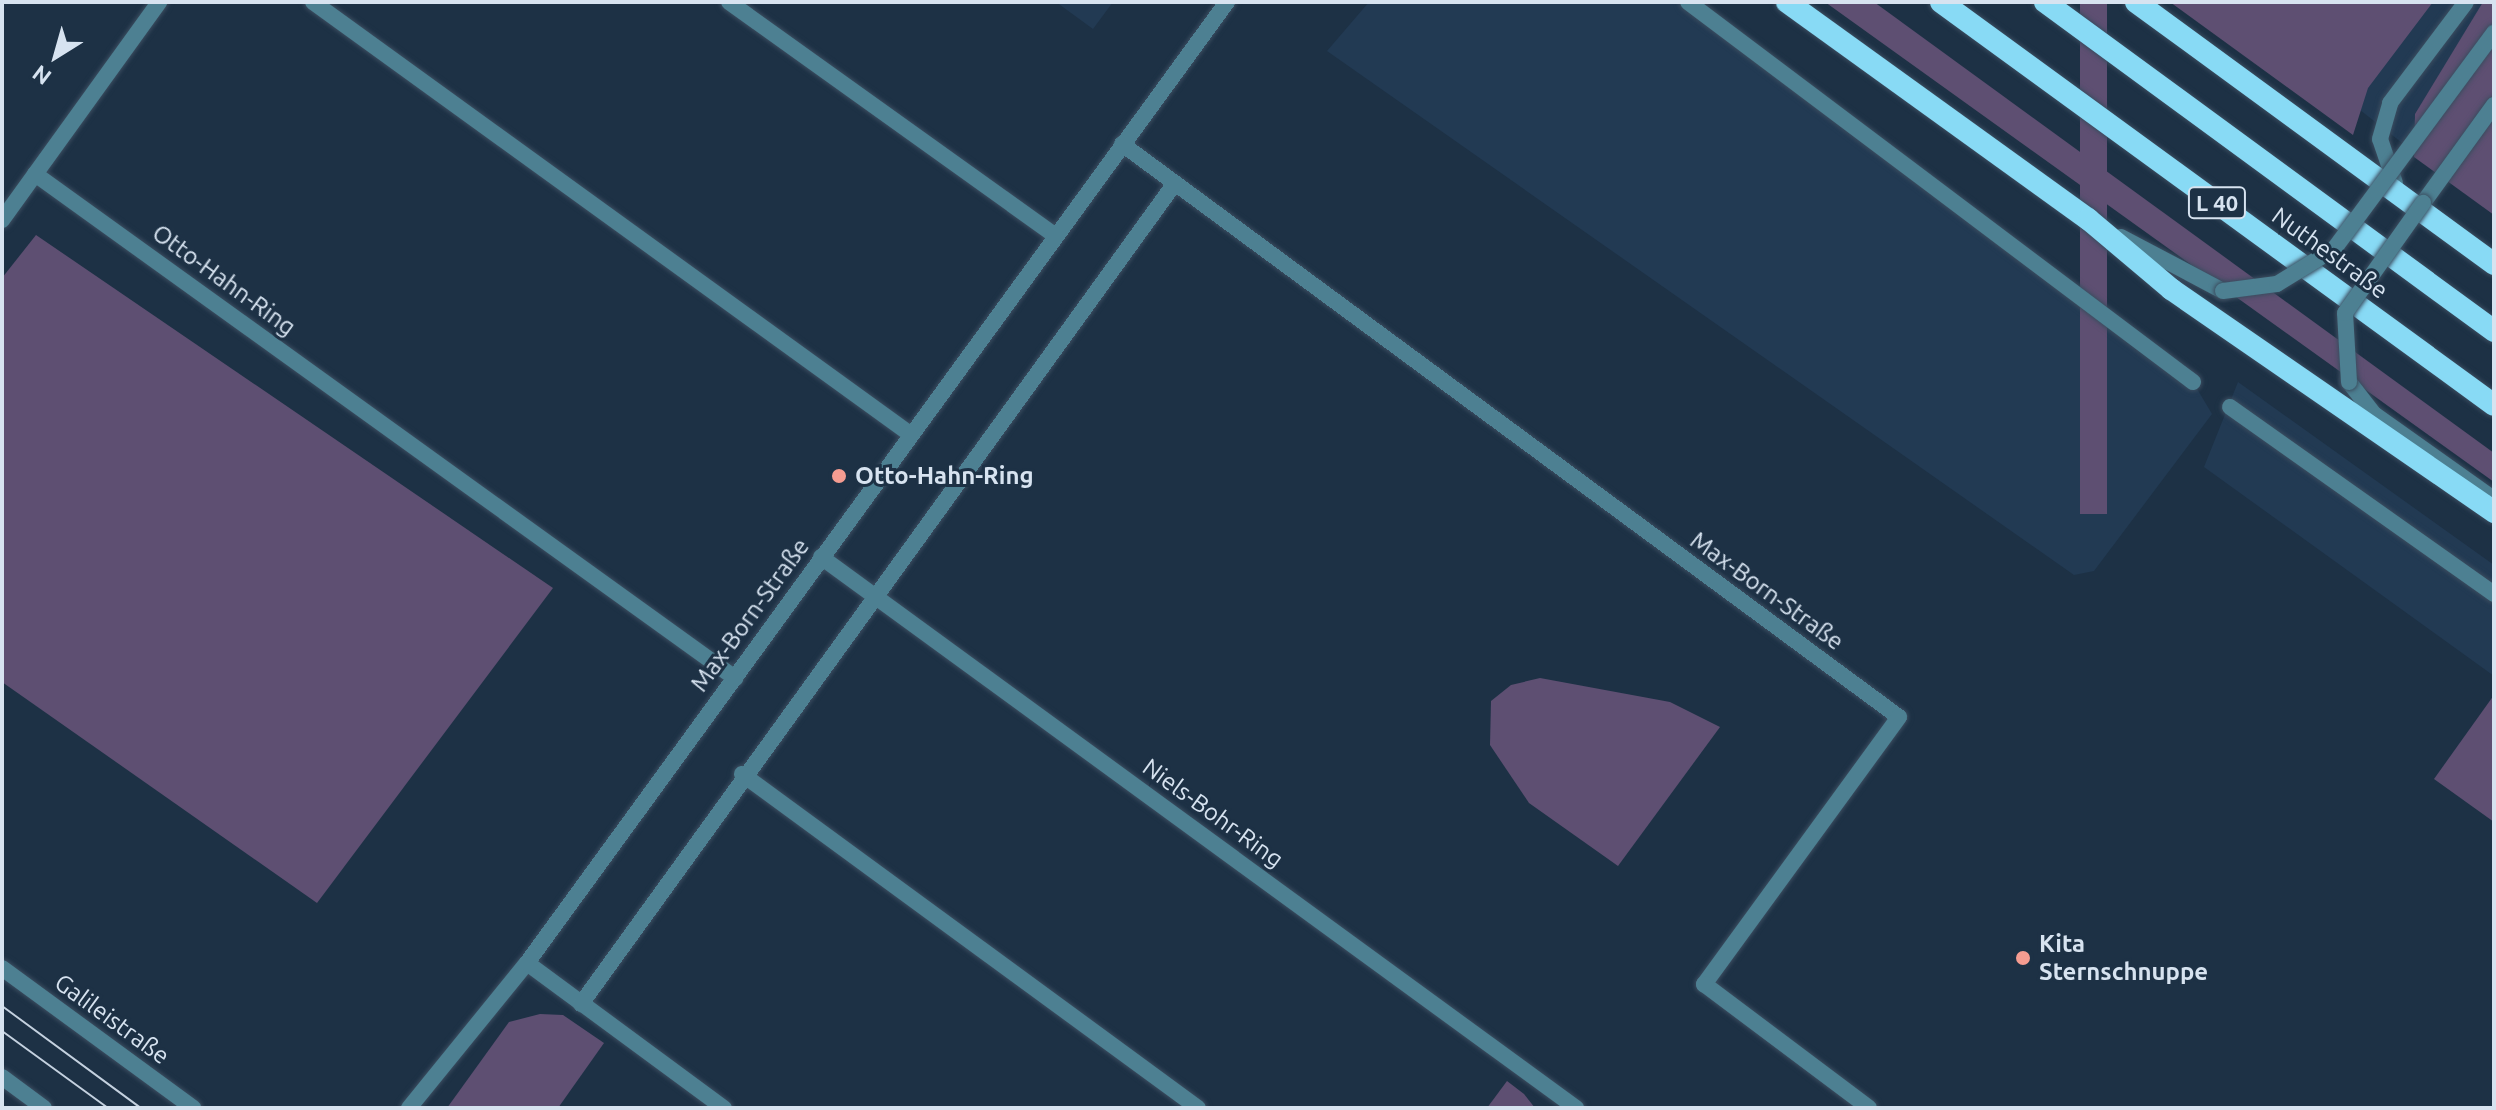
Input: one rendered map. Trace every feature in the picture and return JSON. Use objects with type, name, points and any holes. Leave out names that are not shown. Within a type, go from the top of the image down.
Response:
[{"type":"highway","points":[[1787,2],[2088,219],[2171,289],[2494,512]]},
{"type":"highway","name":"Nuthestraße","points":[[1941,2],[2494,405]]},
{"type":"highway","name":"Nuthestraße","points":[[2045,2],[2494,331]]},
{"type":"highway","points":[[2136,2],[2494,264]]},
{"type":"street","points":[[2,220],[159,2]]},
{"type":"street","points":[[313,2],[910,434]]},
{"type":"street","points":[[729,2],[1055,235]]},
{"type":"street","name":"Max-Born-Straße","points":[[409,1108],[527,963],[1227,2]]},
{"type":"street","points":[[1688,2],[2193,382]]},
{"type":"street","points":[[2403,199],[2380,139],[2390,103],[2466,2]]},
{"type":"street","points":[[2088,219],[2223,291],[2277,284],[2334,249],[2494,33]]},
{"type":"street","points":[[2494,105],[2355,294],[2342,345],[2349,382],[2374,414],[2494,499]]},
{"type":"street","name":"Max-Born-Straße","points":[[1122,144],[1899,717],[1704,984],[1869,1108]]},
{"type":"street","name":"Otto-Hahn-Ring","points":[[35,174],[735,678]]},
{"type":"street","points":[[581,1004],[742,774],[1175,183]]},
{"type":"street","points":[[2230,407],[2494,594]]},
{"type":"street","name":"Niels-Bohr-Ring","points":[[821,557],[1576,1108]]},
{"type":"street","points":[[742,774],[1198,1108]]},
{"type":"street","points":[[527,963],[724,1108]]},
{"type":"street","name":"Galileistraße","points":[[2,968],[193,1108]]},
{"type":"street","points":[[2,1077],[44,1108]]},
{"type":"shaded area","points":[[1056,2],[1113,2],[1093,29]]},
{"type":"shaded area","points":[[1369,2],[1688,2],[2193,382],[2212,414],[2094,571],[2074,575],[1327,51]]},
{"type":"shaded area","points":[[1825,2],[1874,2],[2494,453],[2494,482]]},
{"type":"shaded area","points":[[2080,2],[2107,2],[2107,514],[2080,514]]},
{"type":"shaded area","points":[[2170,2],[2433,2],[2368,88],[2353,135]]},
{"type":"shaded area","points":[[2375,2],[2494,2],[2494,215],[2346,99]]},
{"type":"shaded area","points":[[2483,2],[2494,2],[2494,215],[2414,157],[2415,114]]},
{"type":"shaded area","points":[[36,235],[553,588],[317,903],[2,682],[2,278]]},
{"type":"shaded area","points":[[2238,382],[2494,565],[2494,676],[2204,467]]},
{"type":"shaded area","points":[[1540,678],[1670,702],[1720,727],[1618,866],[1529,803],[1490,745],[1491,701],[1511,685]]},
{"type":"shaded area","points":[[2494,695],[2494,822],[2434,779]]},
{"type":"shaded area","points":[[540,1014],[563,1015],[604,1043],[558,1108],[447,1108],[509,1022]]},
{"type":"shaded area","points":[[1507,1081],[1524,1094],[1535,1108],[1487,1108]]},
{"type":"tram line","points":[[2,1006],[141,1108]]},
{"type":"tram line","points":[[2,1031],[108,1108]]},
{"type":"place","name":"Otto-Hahn-Ring","points":[[839,476]]},
{"type":"place","name":"Kita Sternschnuppe","points":[[2023,958]]}]
